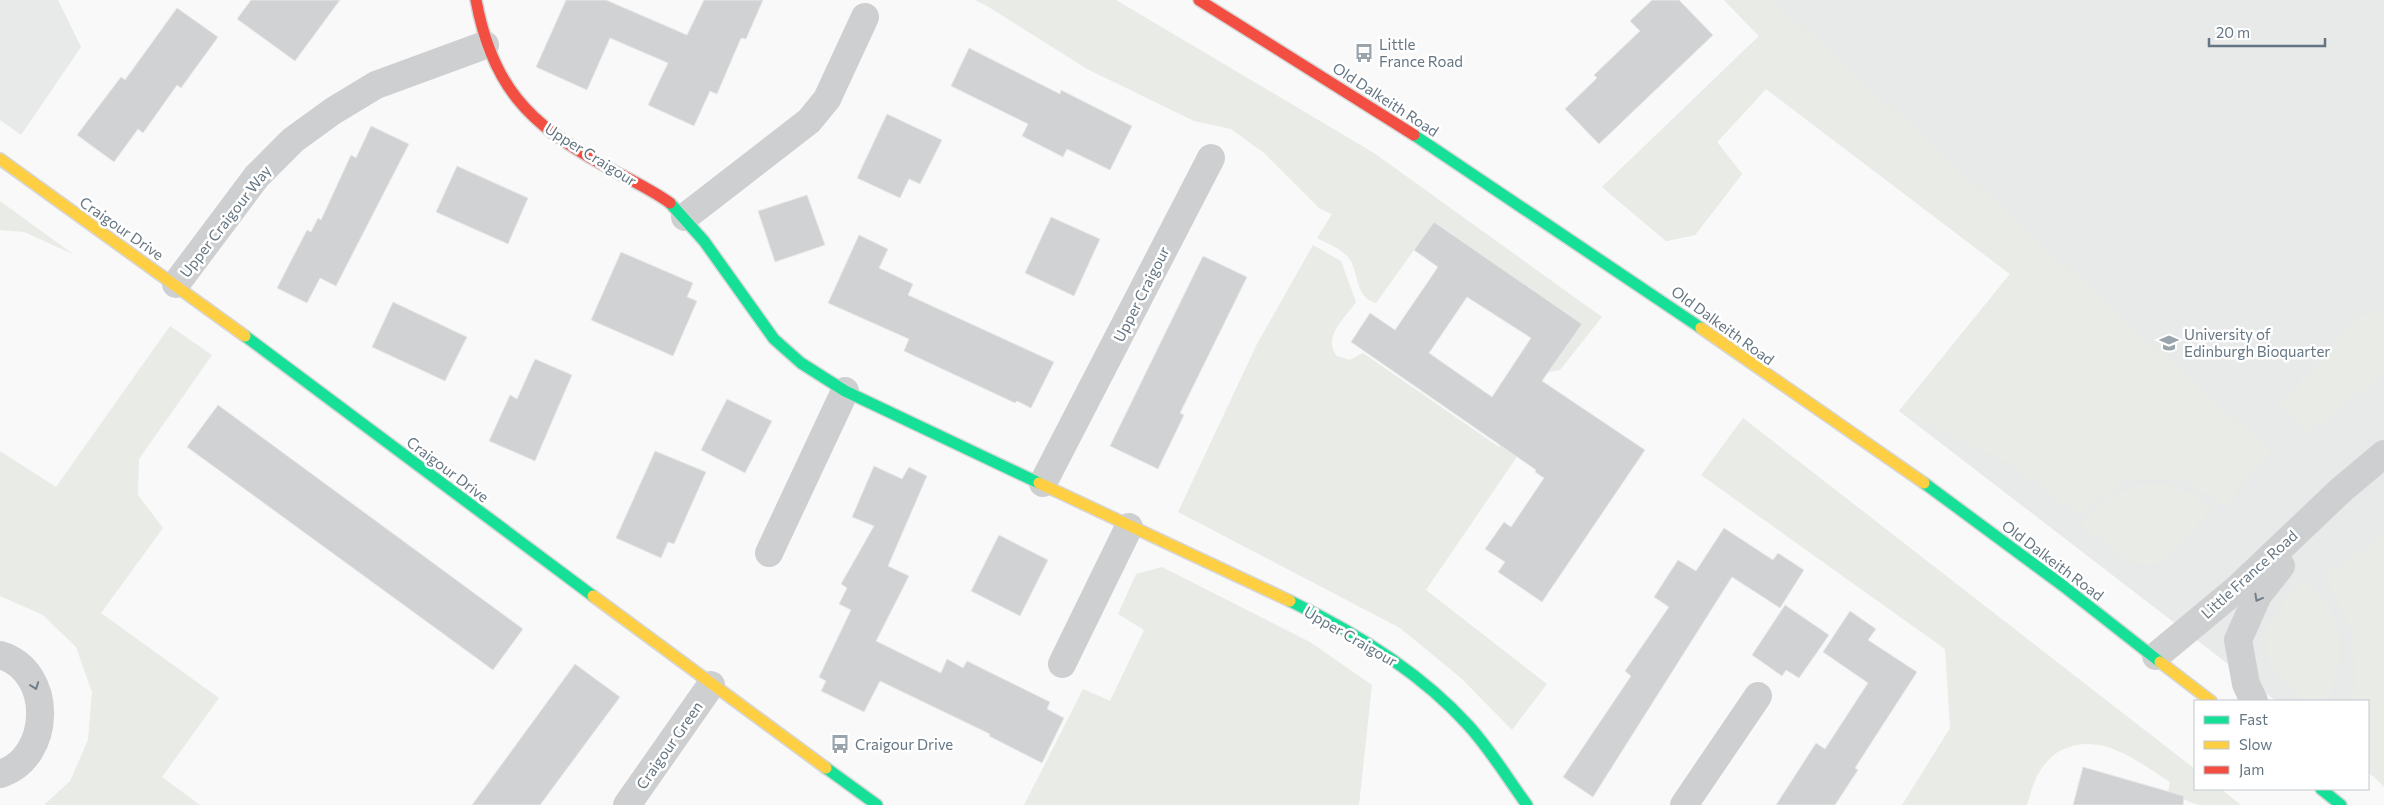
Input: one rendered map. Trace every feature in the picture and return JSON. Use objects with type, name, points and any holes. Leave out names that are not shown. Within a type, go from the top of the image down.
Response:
[{"type":"street","name":"Upper Craigour","points":[[476,0],[485,44],[496,72],[518,103],[551,132],[607,167],[656,193],[685,217],[776,342],[807,369],[845,391],[1328,619],[1407,669],[1468,725],[1527,805]]},
{"type":"street","name":"Old Dalkeith Road","points":[[1199,0],[1389,118],[1670,305],[1759,370],[1899,465],[2156,656],[2210,700]]},
{"type":"street","points":[[685,217],[809,121],[827,99],[865,17]]},
{"type":"street","name":"Upper Craigour Way","points":[[176,284],[257,176],[293,140],[333,111],[376,85],[485,44]]},
{"type":"street","name":"Upper Craigour","points":[[1043,483],[1211,158]]},
{"type":"street","name":"Craigour Drive","points":[[0,159],[176,284],[711,685],[877,805]]},
{"type":"street","points":[[769,553],[845,391]]},
{"type":"street","name":"Little France Road","points":[[2156,656],[2238,588],[2341,490],[2384,454]]},
{"type":"street","name":"Little France Road","points":[[2254,700],[2246,684],[2238,640],[2258,595],[2341,490]]},
{"type":"street","points":[[1062,664],[1129,526]]},
{"type":"street","points":[[0,655],[11,658],[31,677],[41,703],[40,726],[29,751],[10,771],[0,774]]},
{"type":"street","name":"Craigour Green","points":[[627,805],[711,685]]},
{"type":"street","points":[[1684,805],[1758,696]]},
{"type":"street","points":[[2322,790],[2341,805]]},
{"type":"shaded area","points":[[0,0],[58,0],[81,47],[21,135],[0,120]]},
{"type":"shaded area","points":[[975,0],[1116,0],[1374,153],[1602,317],[1560,370],[1548,372],[1581,323],[1434,222],[1376,303],[1369,300],[1360,289],[1354,268],[1347,256],[1337,248],[1317,238],[1332,214],[1320,209],[1264,153],[1231,129],[1194,121],[1087,69]]},
{"type":"shaded area","name":"University of Edinburgh Bioquarter","points":[[1724,0],[2384,0],[2384,760],[2372,776],[2369,773],[2369,700],[2275,700],[1899,411],[2010,274],[1766,89],[1717,142],[1742,174],[1695,235],[1666,241],[1602,187],[1759,36]]},
{"type":"shaded area","points":[[1724,0],[1773,0],[2272,453],[2224,505],[2182,480],[2126,479],[2079,516],[2012,465],[1899,411],[2010,274],[1766,89],[1717,142],[1742,174],[1695,235],[1666,241],[1602,187],[1759,36]]},
{"type":"shaded area","points":[[0,201],[73,254],[24,232],[0,230]]},
{"type":"shaded area","points":[[1313,245],[1341,261],[1356,302],[1341,321],[1334,335],[1333,349],[1337,356],[1350,360],[1363,353],[1499,447],[1538,393],[1553,404],[1426,590],[1547,684],[1512,730],[1461,678],[1400,628],[1178,512],[1257,344]]},
{"type":"shaded area","points":[[2384,309],[2384,372],[2307,434],[2277,404],[2362,316]]},
{"type":"shaded area","points":[[170,326],[212,355],[139,459],[138,495],[163,528],[101,613],[219,698],[162,777],[200,805],[44,805],[70,781],[88,740],[92,692],[76,647],[43,615],[0,596],[0,451],[56,487]]},
{"type":"shaded area","points":[[1743,418],[2194,768],[2194,790],[2222,790],[2241,805],[2198,805],[2168,793],[2170,782],[2133,758],[2093,744],[2078,745],[2064,749],[2052,756],[2037,776],[2027,805],[1902,805],[1950,728],[1945,649],[1701,475]]},
{"type":"shaded area","points":[[2143,484],[2163,485],[2180,489],[2196,496],[2213,507],[2164,562],[2148,565],[2130,561],[2080,525],[2108,499]]},
{"type":"shaded area","points":[[2384,534],[2384,787],[2369,772],[2369,700],[2346,700],[2354,689],[2353,633],[2324,577]]},
{"type":"shaded area","points":[[1162,567],[1310,642],[1372,685],[1359,805],[1024,805],[1083,689],[1110,701],[1144,630],[1118,614],[1136,574]]},
{"type":"shaded area","points":[[2302,578],[2322,597],[2336,622],[2340,648],[2337,675],[2328,700],[2300,700],[2267,659],[2265,629]]},
{"type":"building","points":[[251,0],[340,0],[295,61],[237,19]]},
{"type":"building","points":[[566,0],[606,0],[687,35],[704,0],[763,0],[746,39],[741,38],[717,94],[710,91],[694,126],[648,105],[668,63],[610,38],[587,90],[536,67]]},
{"type":"building","points":[[1652,0],[1679,0],[1713,35],[1599,144],[1565,109],[1597,78],[1594,75],[1640,31],[1630,21]]},
{"type":"building","points":[[177,8],[218,37],[181,88],[177,85],[143,133],[138,129],[114,162],[77,135],[121,77],[125,80]]},
{"type":"building","points":[[969,48],[1060,94],[1061,90],[1132,126],[1110,170],[1067,149],[1063,157],[1022,136],[1028,124],[951,86]]},
{"type":"building","points":[[887,114],[942,140],[920,184],[909,179],[900,198],[857,178]]},
{"type":"building","points":[[371,126],[409,144],[336,286],[320,278],[307,303],[277,288],[307,230],[311,232],[318,218],[321,220],[351,155],[356,158]]},
{"type":"building","points":[[457,166],[528,198],[508,244],[436,212]]},
{"type":"building","points":[[807,195],[825,245],[775,262],[758,211]]},
{"type":"building","points":[[1051,217],[1100,239],[1074,296],[1025,273]]},
{"type":"building","points":[[1434,222],[1582,324],[1542,381],[1645,450],[1542,602],[1498,572],[1505,562],[1485,549],[1504,522],[1511,527],[1544,478],[1535,472],[1536,470],[1351,342],[1370,313],[1395,330],[1438,267],[1414,250]],"holes":[[[1467,297],[1531,338],[1492,397],[1429,353]]]},
{"type":"building","points":[[859,235],[888,249],[879,268],[913,284],[908,295],[1054,362],[1031,408],[1017,401],[1015,403],[904,351],[909,339],[828,303]]},
{"type":"building","points":[[621,252],[693,283],[687,297],[697,301],[673,356],[591,320]]},
{"type":"building","points":[[1203,256],[1247,277],[1180,413],[1184,415],[1158,469],[1110,446]]},
{"type":"building","points":[[393,302],[467,337],[445,381],[372,347]]},
{"type":"building","points":[[535,359],[572,375],[535,461],[489,441],[510,395],[517,399]]},
{"type":"building","points":[[727,399],[772,421],[745,473],[701,450]]},
{"type":"building","points":[[218,405],[523,629],[493,670],[187,447]]},
{"type":"building","points":[[655,451],[706,472],[674,544],[668,542],[661,558],[616,538]]},
{"type":"building","points":[[874,466],[902,479],[909,467],[927,476],[888,566],[909,576],[876,641],[941,673],[947,659],[963,668],[967,661],[1050,702],[1047,709],[1064,718],[1042,763],[989,736],[990,734],[880,681],[864,712],[821,691],[826,681],[819,677],[851,610],[839,604],[847,588],[841,584],[874,526],[852,517]]},
{"type":"building","points":[[1724,528],[1773,560],[1778,553],[1804,570],[1780,608],[1732,577],[1593,797],[1563,777],[1631,676],[1625,671],[1669,607],[1654,597],[1678,560],[1696,571]]},
{"type":"building","points":[[999,535],[1048,560],[1020,616],[971,591]]},
{"type":"building","points":[[1785,605],[1829,635],[1799,678],[1786,670],[1782,676],[1752,655]]},
{"type":"building","points":[[1850,611],[1876,629],[1868,640],[1917,672],[1855,768],[1858,770],[1835,805],[1776,805],[1816,743],[1825,749],[1868,683],[1823,652]]},
{"type":"building","points":[[575,664],[620,697],[540,805],[472,805]]},
{"type":"building","points":[[2083,767],[2184,796],[2183,805],[2073,805]]},
{"type":"traffic: fast","points":[[1414,135],[1701,328]]},
{"type":"traffic: fast","points":[[670,203],[704,241],[774,339],[801,363],[845,391],[1039,483]]},
{"type":"traffic: fast","points":[[245,336],[593,596]]},
{"type":"traffic: fast","points":[[1924,483],[2062,585],[2160,662]]},
{"type":"traffic: fast","points":[[1290,601],[1338,626],[1385,654],[1429,687],[1476,734],[1527,805]]},
{"type":"traffic: fast","points":[[826,768],[877,805]]},
{"type":"traffic: fast","points":[[2322,790],[2341,805]]},
{"type":"traffic: slow","points":[[0,159],[245,336]]},
{"type":"traffic: slow","points":[[1701,328],[1924,483]]},
{"type":"traffic: slow","points":[[1039,483],[1290,601]]},
{"type":"traffic: slow","points":[[593,596],[826,768]]},
{"type":"traffic: slow","points":[[2160,662],[2210,700]]},
{"type":"traffic: jam","points":[[476,0],[483,30],[503,79],[517,99],[534,117],[554,134],[577,149],[670,203]]},
{"type":"traffic: jam","points":[[1199,0],[1414,135]]},
{"type":"place","name":"Little France Road","points":[[1364,53]]},
{"type":"place","name":"University of Edinburgh Bioquarter","points":[[2169,343]]},
{"type":"place","name":"Craigour Drive","points":[[840,744]]}]
